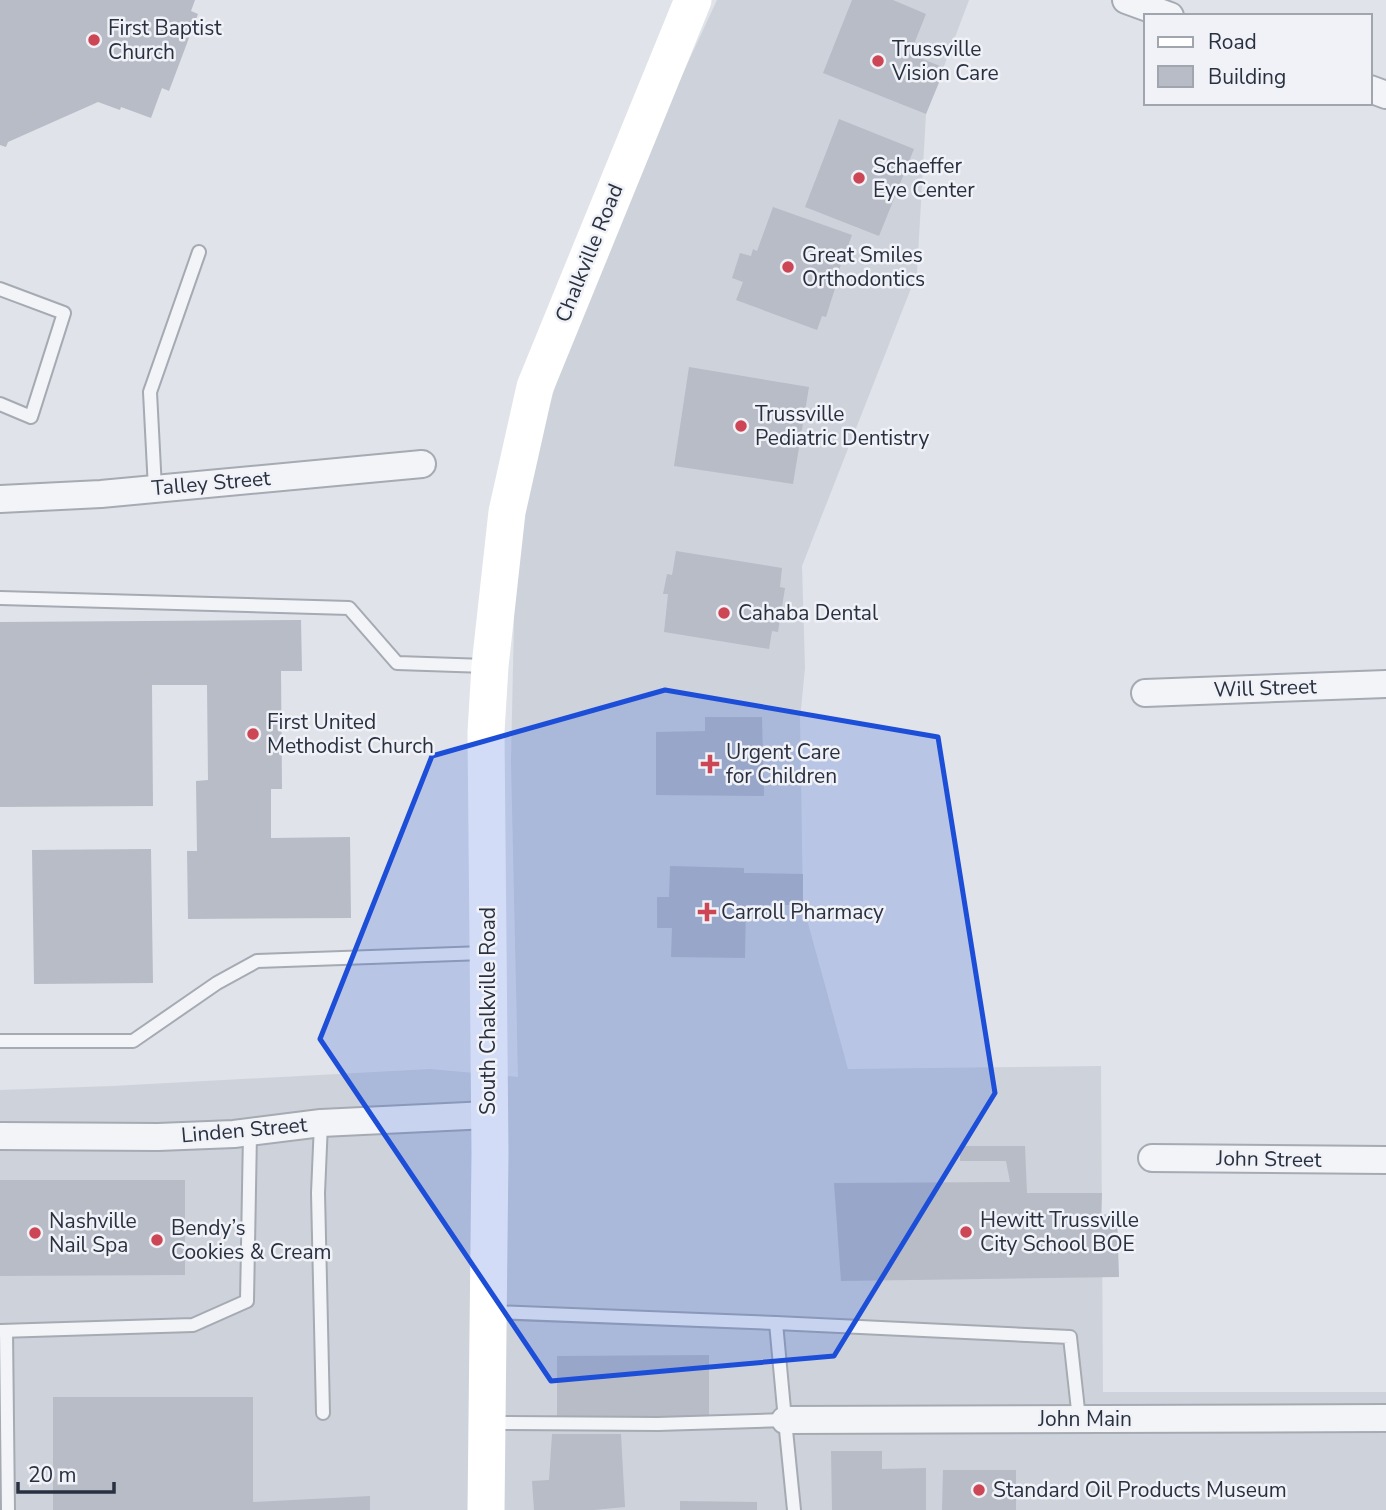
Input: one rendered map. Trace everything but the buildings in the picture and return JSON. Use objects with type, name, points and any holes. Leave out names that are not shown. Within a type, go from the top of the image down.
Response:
[{"type":"main road","name":"Chalkville Road","points":[[507,512],[535,387],[693,0]]},
{"type":"main road","name":"South Chalkville Road","points":[[486,1510],[486,732],[490,666],[507,512]]},
{"type":"street","points":[[1126,0],[1164,14]]},
{"type":"street","name":"Talley Street","points":[[0,499],[155,489],[422,464]]},
{"type":"street","name":"Will Street","points":[[1145,693],[1386,684]]},
{"type":"street","name":"Linden Street","points":[[0,1136],[158,1137],[250,1133],[321,1122],[488,1115]]},
{"type":"street","name":"John Street","points":[[1152,1158],[1386,1160]]},
{"type":"street","name":"John Main","points":[[785,1420],[1386,1418]]},
{"type":"lane","points":[[155,489],[149,392],[199,252]]},
{"type":"lane","points":[[0,289],[64,313],[31,417],[0,404]]},
{"type":"lane","points":[[0,598],[349,608],[397,663],[490,666]]},
{"type":"lane","points":[[0,1041],[133,1041],[217,983],[257,961],[488,953]]},
{"type":"lane","points":[[321,1122],[318,1193],[323,1413]]},
{"type":"lane","points":[[8,1510],[3,1331],[193,1325],[247,1301],[250,1133]]},
{"type":"lane","points":[[488,1312],[776,1322],[1070,1337],[1079,1419]]},
{"type":"lane","points":[[776,1322],[794,1510]]},
{"type":"lane","points":[[487,1423],[657,1424],[785,1420]]},
{"type":"highlighted area","points":[[665,690],[938,737],[995,1093],[834,1356],[551,1381],[320,1039],[432,756]]},
{"type":"shaded area","points":[[717,0],[969,0],[926,114],[917,273],[802,566],[805,668],[800,719],[803,905],[848,1069],[1101,1066],[1103,1392],[1386,1392],[1386,1510],[0,1510],[0,1090],[430,1069],[518,1077],[511,761],[516,525],[564,355],[678,84]]},
{"type":"place","name":"First Baptist Church","points":[[94,40]]},
{"type":"place","name":"Trussville Vision Care","points":[[878,61]]},
{"type":"place","name":"Schaeffer Eye Center","points":[[859,178]]},
{"type":"place","name":"Great Smiles Orthodontics","points":[[788,267]]},
{"type":"place","name":"Trussville Pediatric Dentistry","points":[[741,426]]},
{"type":"place","name":"Cahaba Dental","points":[[724,613]]},
{"type":"place","name":"First United Methodist Church","points":[[253,734]]},
{"type":"place","name":"Urgent Care for Children","points":[[710,764]]},
{"type":"place","name":"Carroll Pharmacy","points":[[707,912]]},
{"type":"place","name":"Hewitt Trussville City School BOE","points":[[966,1232]]},
{"type":"place","name":"Nashville Nail Spa","points":[[35,1233]]},
{"type":"place","name":"Bendy’s Cookies & Cream","points":[[157,1240]]},
{"type":"place","name":"Standard Oil Products Museum","points":[[979,1490]]}]
